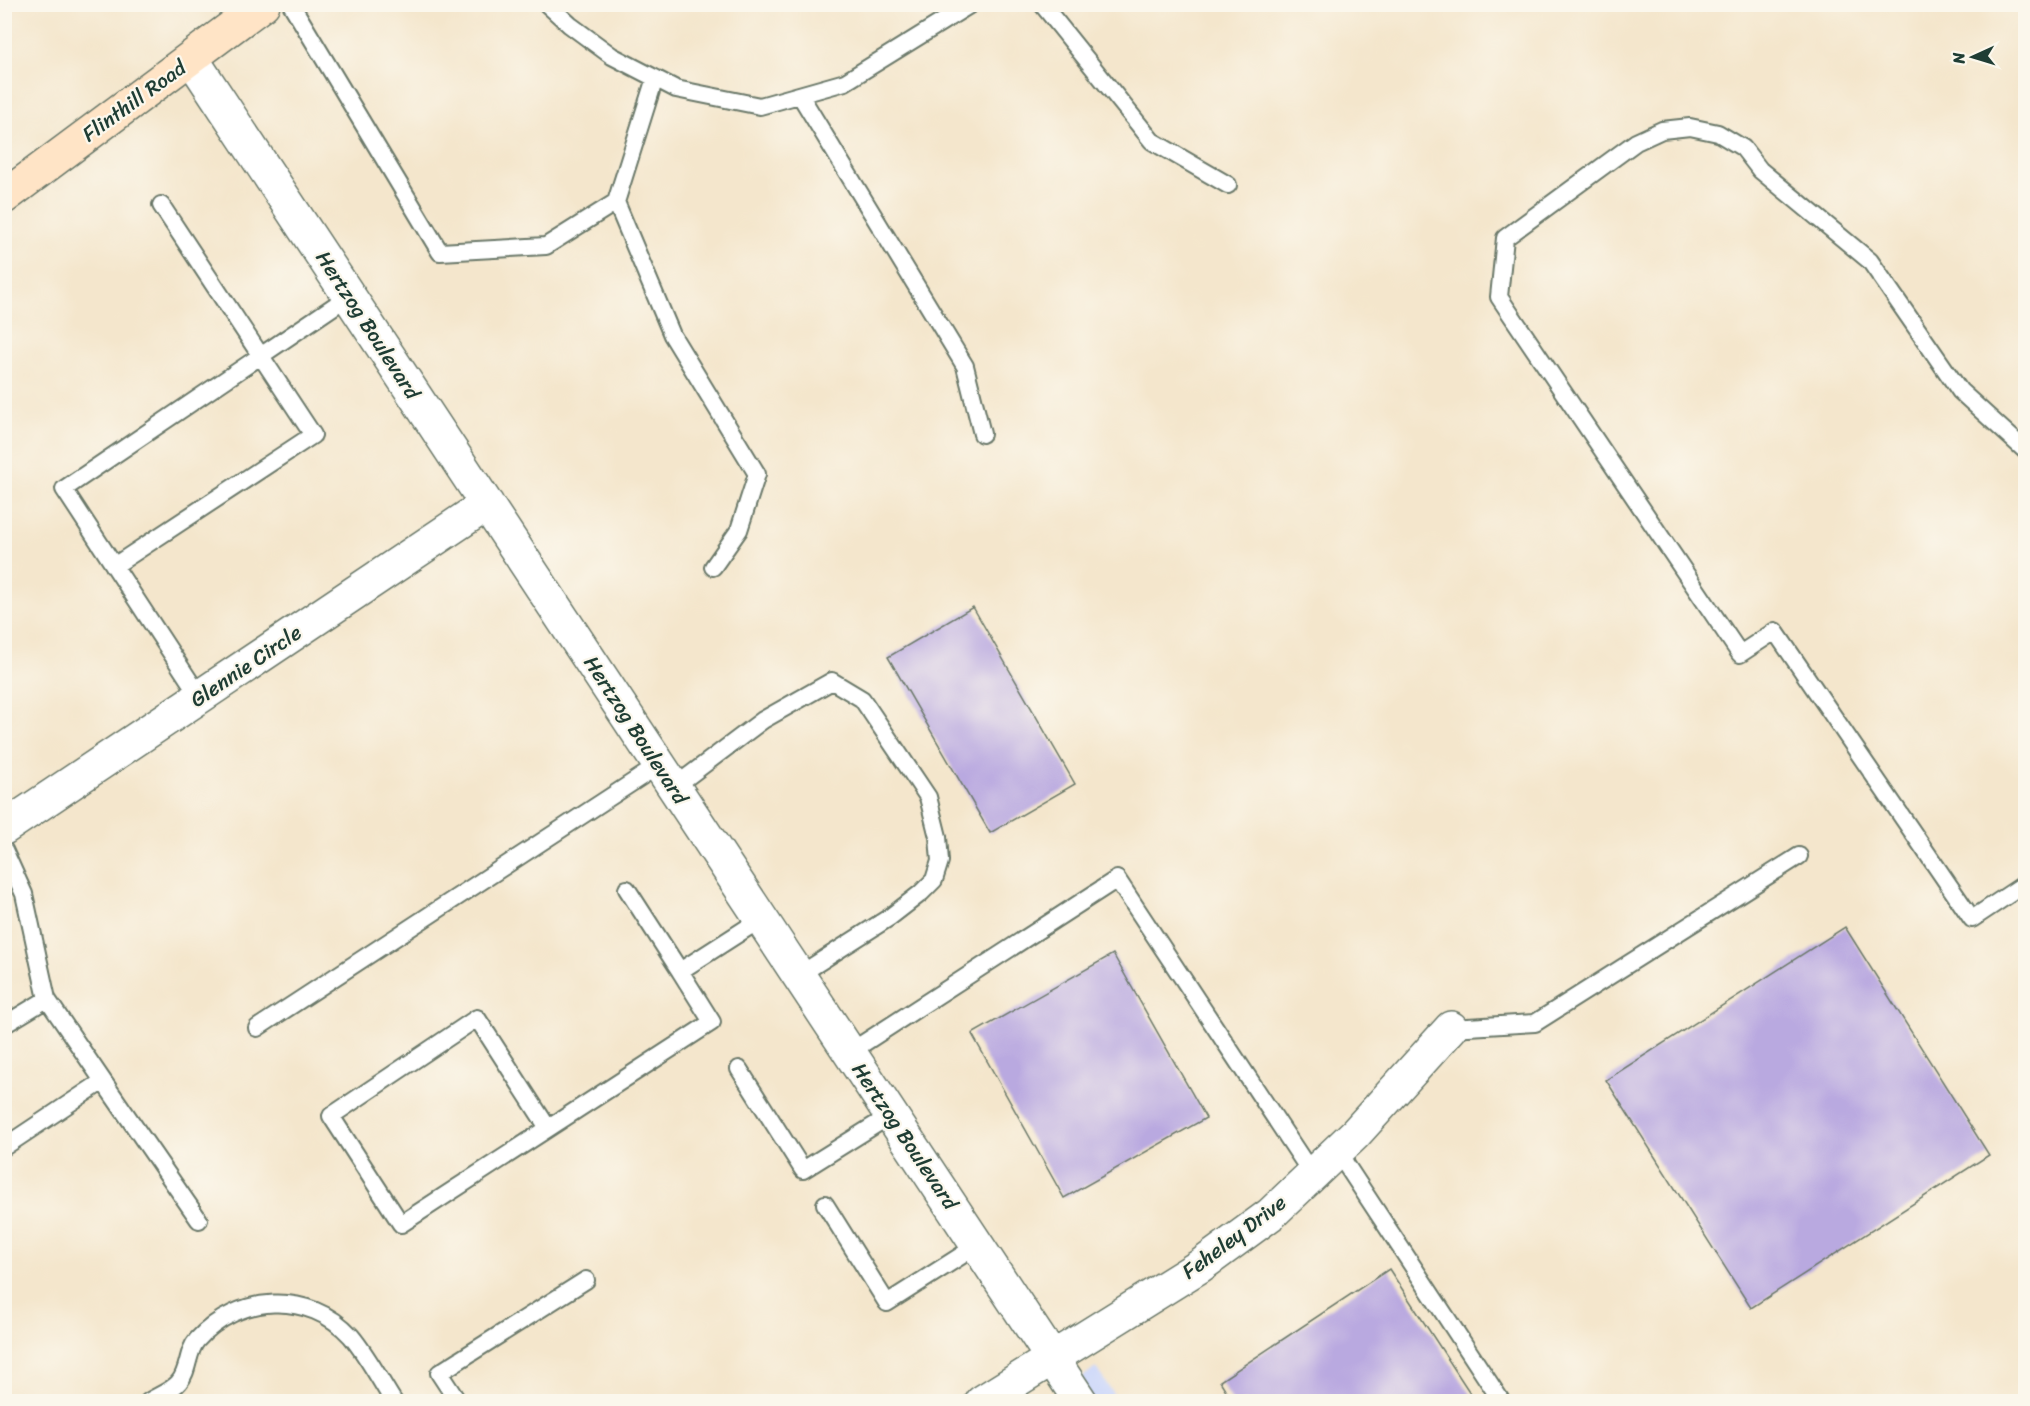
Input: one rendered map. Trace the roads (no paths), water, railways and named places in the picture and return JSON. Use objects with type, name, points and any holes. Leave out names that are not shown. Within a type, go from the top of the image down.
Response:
[{"type":"street","name":"Flinthill Road","points":[[4,197],[263,4]]},
{"type":"street","name":"Hertzog Boulevard","points":[[192,59],[1081,1401]]},
{"type":"street","name":"Glennie Circle","points":[[4,828],[487,504]]},
{"type":"street","name":"Feheley Drive","points":[[982,1401],[1200,1266],[1271,1214],[1337,1151],[1451,1028]]},
{"type":"lane","points":[[291,4],[440,252],[546,246],[616,202]]},
{"type":"lane","points":[[547,4],[570,25],[612,56],[676,89],[760,106],[845,82],[971,4]]},
{"type":"lane","points":[[1042,4],[1152,141],[1228,185]]},
{"type":"lane","points":[[655,78],[616,202],[672,335],[734,432],[757,474],[739,530],[713,567]]},
{"type":"lane","points":[[800,95],[965,366],[982,434]]},
{"type":"lane","points":[[2025,451],[1960,391],[1870,261],[1760,170],[1743,148],[1718,133],[1690,127],[1662,130],[1636,142],[1505,238],[1499,297],[1740,654],[1775,631],[1972,919],[2025,883]]},
{"type":"lane","points":[[114,566],[313,435],[161,205]]},
{"type":"lane","points":[[200,697],[64,489],[349,296]]},
{"type":"lane","points":[[257,1028],[666,776],[832,681],[862,699],[928,797],[938,837],[940,861],[934,880],[890,917],[799,975]]},
{"type":"lane","points":[[4,850],[24,894],[47,999],[199,1220]]},
{"type":"lane","points":[[1451,1028],[1535,1023],[1799,856]]},
{"type":"lane","points":[[849,1052],[1117,879],[1312,1174]]},
{"type":"lane","points":[[548,1128],[477,1018],[331,1116],[400,1224],[712,1022],[627,889]]},
{"type":"lane","points":[[680,971],[762,919]]},
{"type":"lane","points":[[4,1025],[47,999]]},
{"type":"lane","points":[[739,1069],[803,1170],[891,1115]]},
{"type":"lane","points":[[4,1147],[103,1081]]},
{"type":"lane","points":[[1337,1151],[1502,1401]]},
{"type":"lane","points":[[825,1204],[887,1303],[978,1245]]},
{"type":"lane","points":[[458,1401],[438,1373],[586,1280]]},
{"type":"lane","points":[[148,1401],[179,1382],[195,1342],[217,1321],[243,1308],[272,1302],[302,1305],[329,1317],[351,1337],[394,1401]]}]
